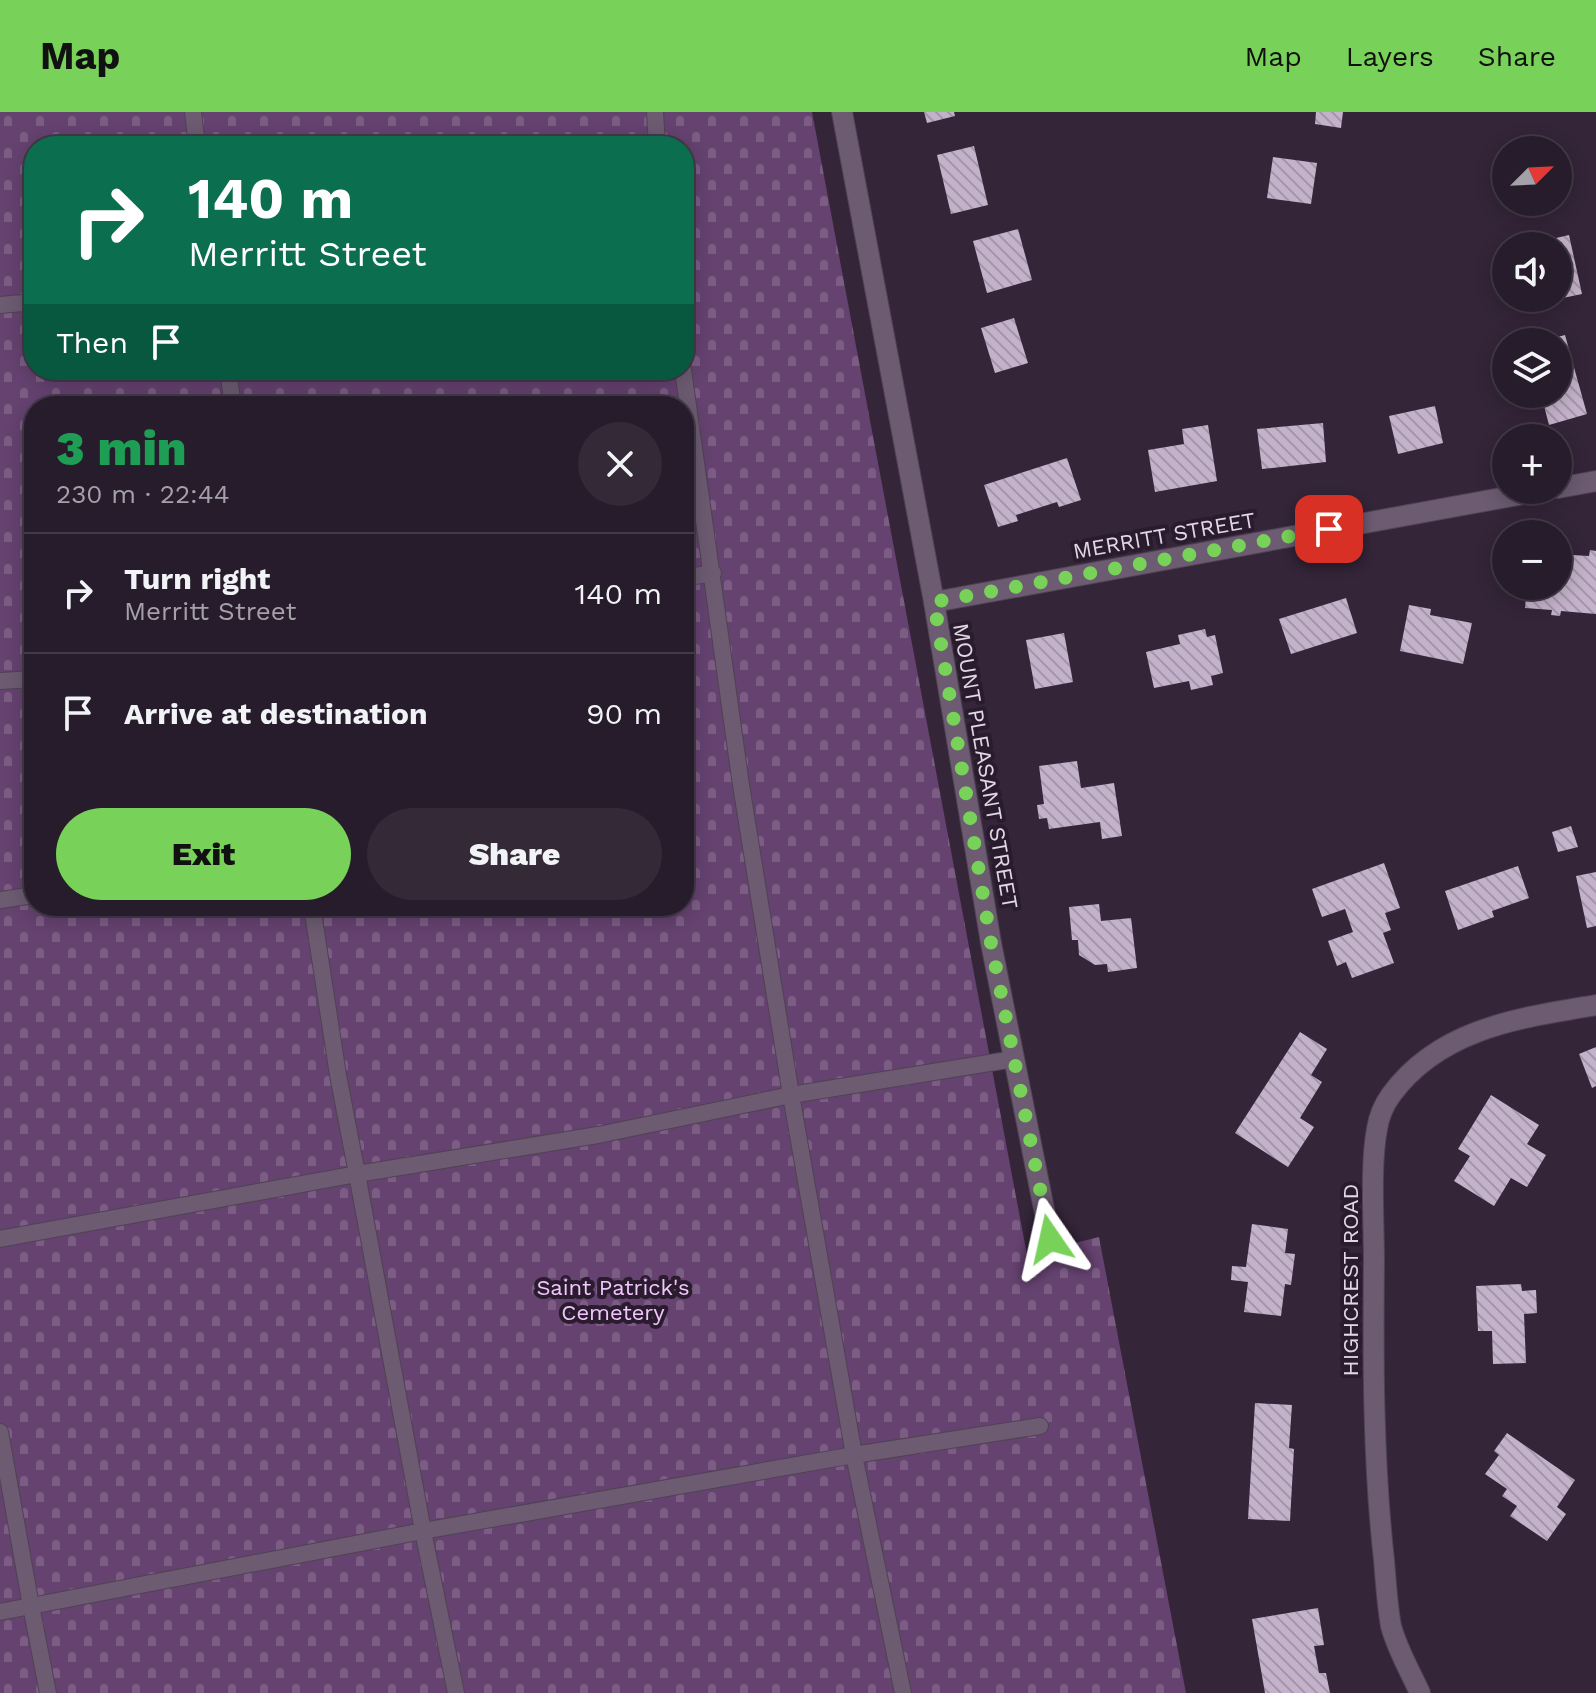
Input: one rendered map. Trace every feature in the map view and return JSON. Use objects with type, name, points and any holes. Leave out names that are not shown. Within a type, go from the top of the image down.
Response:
[{"type":"street","name":"MOUNT PLEASANT STREET","points":[[842,112],[934,602],[991,943],[1050,1239]]},
{"type":"street","points":[[1572,485],[1596,481]]},
{"type":"street","name":"MERRITT STREET","points":[[934,602],[1492,500]]},
{"type":"street","name":"HIGHCREST ROAD","points":[[1420,1693],[1392,1629],[1376,1476],[1373,1367],[1375,1175],[1376,1132],[1380,1113],[1389,1097],[1414,1070],[1466,1036],[1517,1018],[1596,1005]]},
{"type":"lane","points":[[193,112],[196,136]]},
{"type":"lane","points":[[655,112],[656,136]]},
{"type":"lane","points":[[0,305],[24,303]]},
{"type":"lane","points":[[694,444],[741,785],[791,1095],[854,1455],[903,1693]]},
{"type":"lane","points":[[694,576],[713,573]]},
{"type":"lane","points":[[0,681],[24,680]]},
{"type":"lane","points":[[0,900],[24,896]]},
{"type":"lane","points":[[314,916],[338,1075],[456,1693]]},
{"type":"lane","points":[[0,1239],[357,1174],[598,1135],[791,1095],[1014,1059]]},
{"type":"lane","points":[[0,1612],[423,1531],[854,1455],[1040,1426]]},
{"type":"lane","points":[[0,1432],[48,1693]]},
{"type":"green space","name":"Saint Patrick's Cemetery","points":[[0,112],[812,112],[1027,1255],[1099,1237],[1186,1693],[0,1693]]},
{"type":"building","points":[[924,112],[954,112],[955,116],[927,123]]},
{"type":"building","points":[[1316,112],[1343,112],[1341,128],[1315,124]]},
{"type":"building","points":[[974,146],[988,205],[951,214],[937,155]]},
{"type":"building","points":[[1273,157],[1317,163],[1311,204],[1267,198]]},
{"type":"building","points":[[1018,229],[1032,280],[987,293],[973,241]]},
{"type":"building","points":[[1572,249],[1582,294],[1572,296]]},
{"type":"building","points":[[1014,318],[1028,363],[995,373],[981,328]]},
{"type":"building","points":[[1572,360],[1587,414],[1549,424],[1545,408],[1572,408]]},
{"type":"building","points":[[1435,406],[1443,443],[1398,454],[1389,416]]},
{"type":"building","points":[[1323,423],[1326,462],[1262,469],[1257,429]]},
{"type":"building","points":[[1208,425],[1217,481],[1155,492],[1148,450],[1184,444],[1182,429]]},
{"type":"building","points":[[1067,458],[1081,500],[1059,507],[1057,502],[1016,515],[1018,521],[998,527],[984,485]]},
{"type":"building","points":[[1590,550],[1596,551],[1596,614],[1561,611],[1560,616],[1551,615],[1552,610],[1525,608],[1526,600],[1572,600],[1572,555],[1589,556]]},
{"type":"building","points":[[1346,598],[1357,633],[1291,654],[1279,619]]},
{"type":"building","points":[[1409,605],[1431,609],[1430,615],[1472,623],[1463,664],[1400,651]]},
{"type":"building","points":[[1205,629],[1207,637],[1215,635],[1223,673],[1211,676],[1213,685],[1191,690],[1189,681],[1154,688],[1146,652],[1180,644],[1178,635]]},
{"type":"building","points":[[1064,633],[1073,682],[1035,689],[1026,640]]},
{"type":"building","points":[[1077,761],[1081,788],[1114,783],[1122,836],[1102,839],[1100,822],[1049,829],[1047,818],[1039,819],[1037,805],[1044,804],[1039,766]]},
{"type":"building","points":[[1571,826],[1578,847],[1558,852],[1552,832]]},
{"type":"building","points":[[1384,863],[1400,908],[1385,913],[1391,930],[1383,933],[1394,963],[1352,978],[1346,962],[1337,966],[1328,941],[1353,932],[1345,909],[1322,917],[1312,889]]},
{"type":"building","points":[[1518,866],[1529,898],[1492,911],[1494,917],[1458,930],[1445,891]]},
{"type":"building","points":[[1596,872],[1596,926],[1587,928],[1576,876]]},
{"type":"building","points":[[1099,904],[1101,921],[1131,918],[1137,968],[1108,972],[1107,964],[1095,965],[1079,955],[1078,940],[1072,940],[1069,907]]},
{"type":"building","points":[[1300,1032],[1327,1049],[1311,1075],[1322,1082],[1300,1118],[1314,1127],[1288,1167],[1235,1133]]},
{"type":"building","points":[[1596,1047],[1596,1086],[1592,1088],[1579,1054]]},
{"type":"building","points":[[1491,1095],[1539,1125],[1527,1144],[1546,1155],[1527,1187],[1511,1178],[1494,1206],[1454,1181],[1470,1156],[1458,1149]]},
{"type":"building","points":[[1252,1224],[1288,1229],[1285,1253],[1295,1254],[1291,1285],[1285,1284],[1281,1316],[1244,1312],[1248,1282],[1231,1280],[1232,1266],[1246,1267]]},
{"type":"building","points":[[1521,1284],[1522,1291],[1536,1290],[1537,1313],[1524,1314],[1526,1363],[1493,1364],[1492,1331],[1478,1331],[1476,1286]]},
{"type":"building","points":[[1255,1403],[1292,1405],[1289,1448],[1294,1449],[1290,1521],[1248,1519]]},
{"type":"building","points":[[1507,1433],[1575,1480],[1557,1507],[1566,1514],[1547,1541],[1510,1516],[1517,1506],[1502,1496],[1507,1489],[1485,1474],[1499,1455],[1494,1451]]},
{"type":"building","points":[[1318,1608],[1324,1645],[1314,1646],[1319,1673],[1326,1673],[1330,1693],[1265,1693],[1252,1619]]},
{"type":"route","points":[[1050,1239],[991,943],[934,602],[1329,529]]}]
